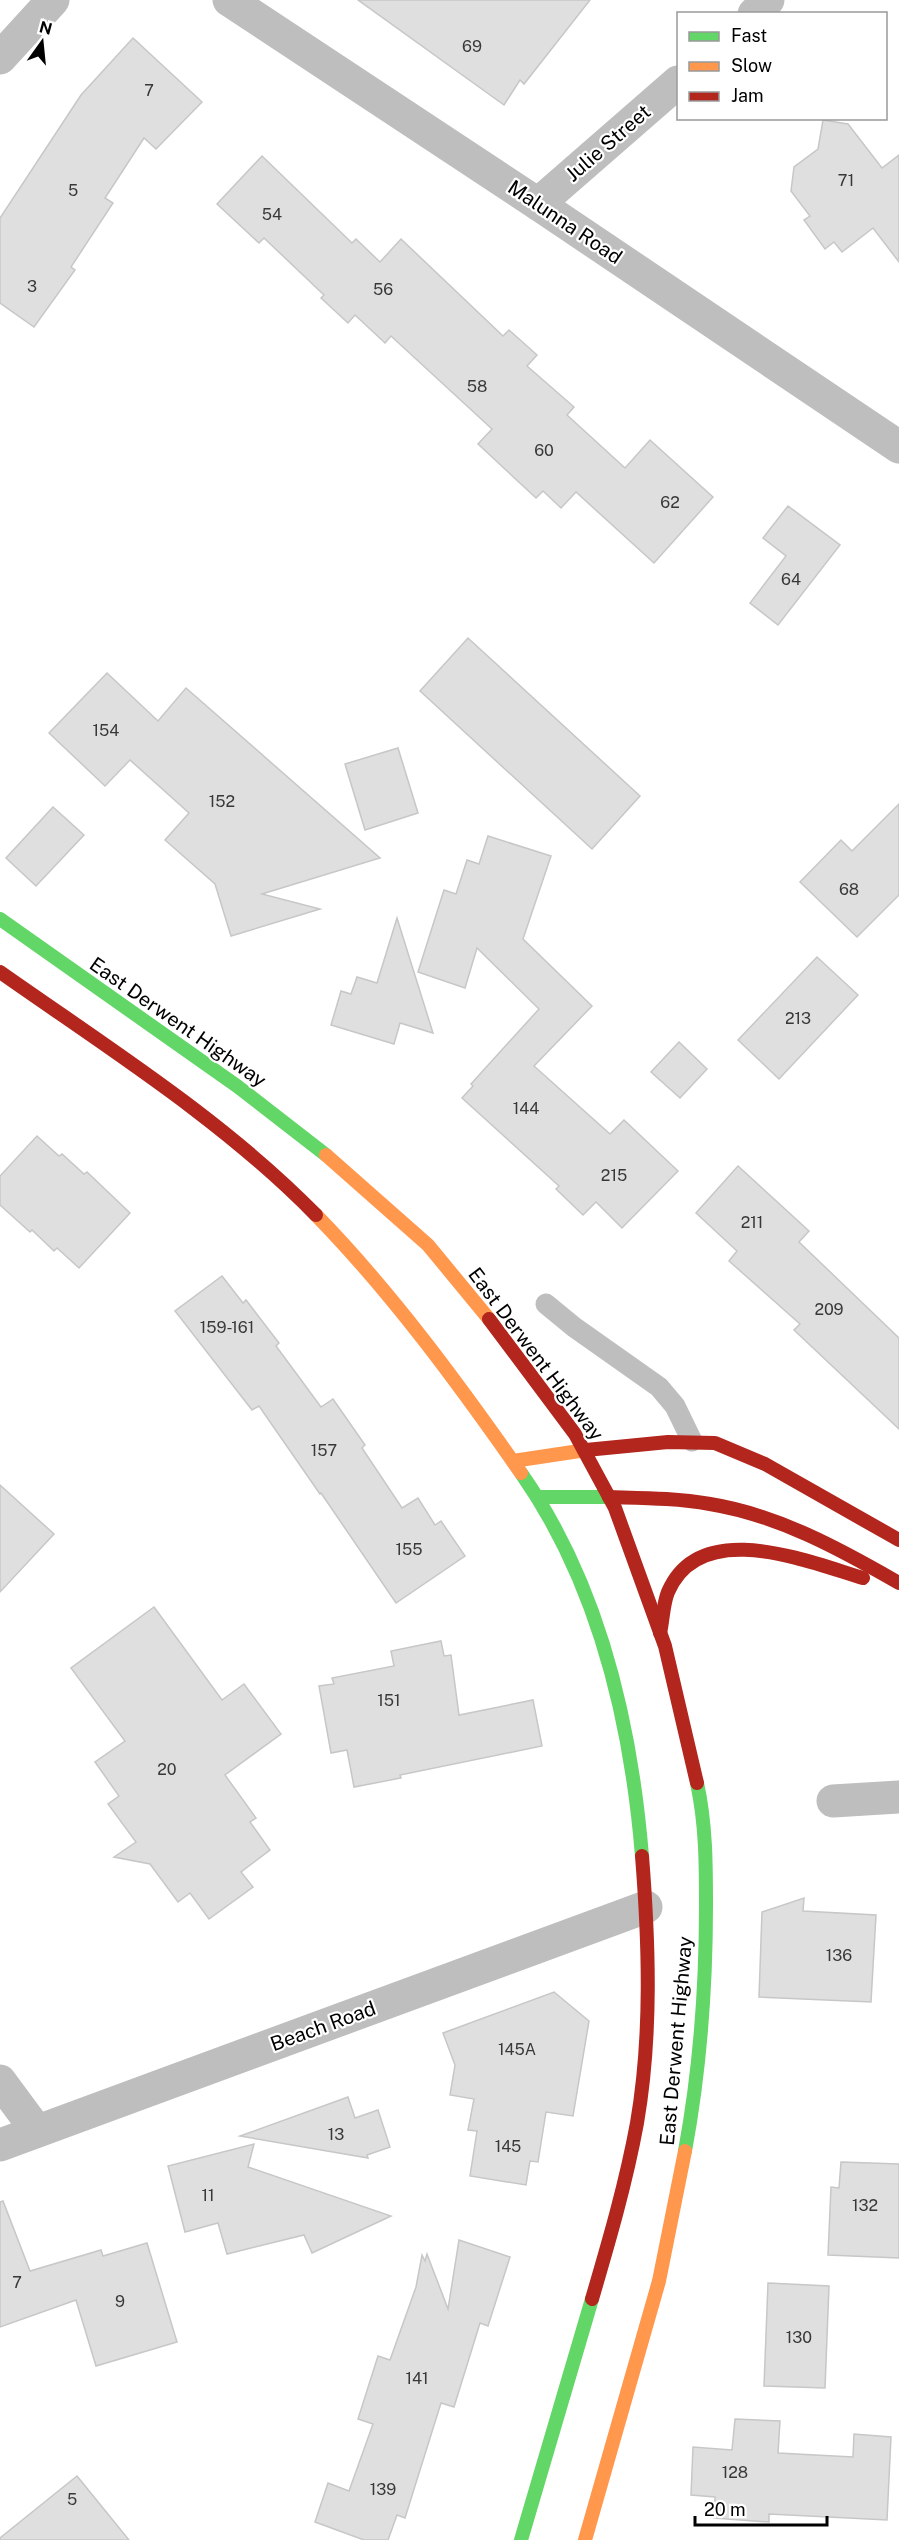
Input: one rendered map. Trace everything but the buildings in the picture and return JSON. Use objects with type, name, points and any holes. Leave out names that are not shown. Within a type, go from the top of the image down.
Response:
[{"type":"main road","name":"East Derwent Highway","points":[[0,919],[237,1086],[342,1167],[428,1245],[483,1311],[586,1450],[629,1544],[666,1646],[698,1790],[706,1849],[706,1975],[693,2106],[670,2231],[659,2281],[585,2540]]},
{"type":"main road","name":"East Derwent Highway","points":[[0,972],[209,1122],[283,1184],[366,1269],[438,1359],[537,1497],[573,1561],[591,1607],[627,1740],[636,1798],[646,1907],[644,2062],[637,2123],[610,2239],[521,2540]]},
{"type":"main road","points":[[513,1461],[586,1450],[692,1441],[715,1443],[757,1460],[899,1540]]},
{"type":"main road","points":[[537,1497],[681,1500],[744,1511],[831,1546],[899,1583]]},
{"type":"main road","points":[[660,1633],[665,1602],[674,1583],[687,1567],[704,1554],[727,1547],[777,1554],[899,1588]]},
{"type":"street","points":[[0,58],[53,0]]},
{"type":"street","name":"Malunna Road","points":[[229,0],[899,447]]},
{"type":"street","points":[[756,12],[768,0]]},
{"type":"street","name":"Julie Street","points":[[537,204],[677,83]]},
{"type":"street","points":[[833,1801],[899,1797]]},
{"type":"street","name":"Beach Road","points":[[0,2145],[646,1907]]},
{"type":"street","points":[[0,2080],[37,2131]]},
{"type":"lane","points":[[546,1304],[574,1328],[659,1387],[675,1406],[692,1441]]},
{"type":"traffic: fast","points":[[0,919],[237,1086],[326,1155]]},
{"type":"traffic: fast","points":[[521,1473],[548,1516],[571,1561],[591,1608],[607,1656],[629,1755],[642,1856]]},
{"type":"traffic: fast","points":[[537,1497],[609,1497]]},
{"type":"traffic: fast","points":[[685,2151],[698,2060],[705,1967],[705,1844],[697,1783]]},
{"type":"traffic: fast","points":[[521,2540],[592,2299]]},
{"type":"traffic: slow","points":[[326,1155],[428,1245],[489,1319]]},
{"type":"traffic: slow","points":[[316,1215],[398,1307],[521,1473]]},
{"type":"traffic: slow","points":[[513,1461],[586,1450]]},
{"type":"traffic: slow","points":[[585,2540],[659,2281],[685,2151]]},
{"type":"traffic: jam","points":[[0,972],[204,1116],[280,1180],[316,1215]]},
{"type":"traffic: jam","points":[[489,1319],[575,1434],[615,1508],[665,1646],[697,1783]]},
{"type":"traffic: jam","points":[[586,1450],[668,1442],[715,1443],[765,1464],[899,1540]]},
{"type":"traffic: jam","points":[[609,1497],[697,1502],[760,1516],[831,1546],[899,1583]]},
{"type":"traffic: jam","points":[[660,1633],[668,1592],[683,1569],[704,1556],[729,1550],[756,1550],[813,1562],[863,1578]]},
{"type":"traffic: jam","points":[[592,2299],[628,2168],[642,2090],[648,1990],[642,1856]]}]
